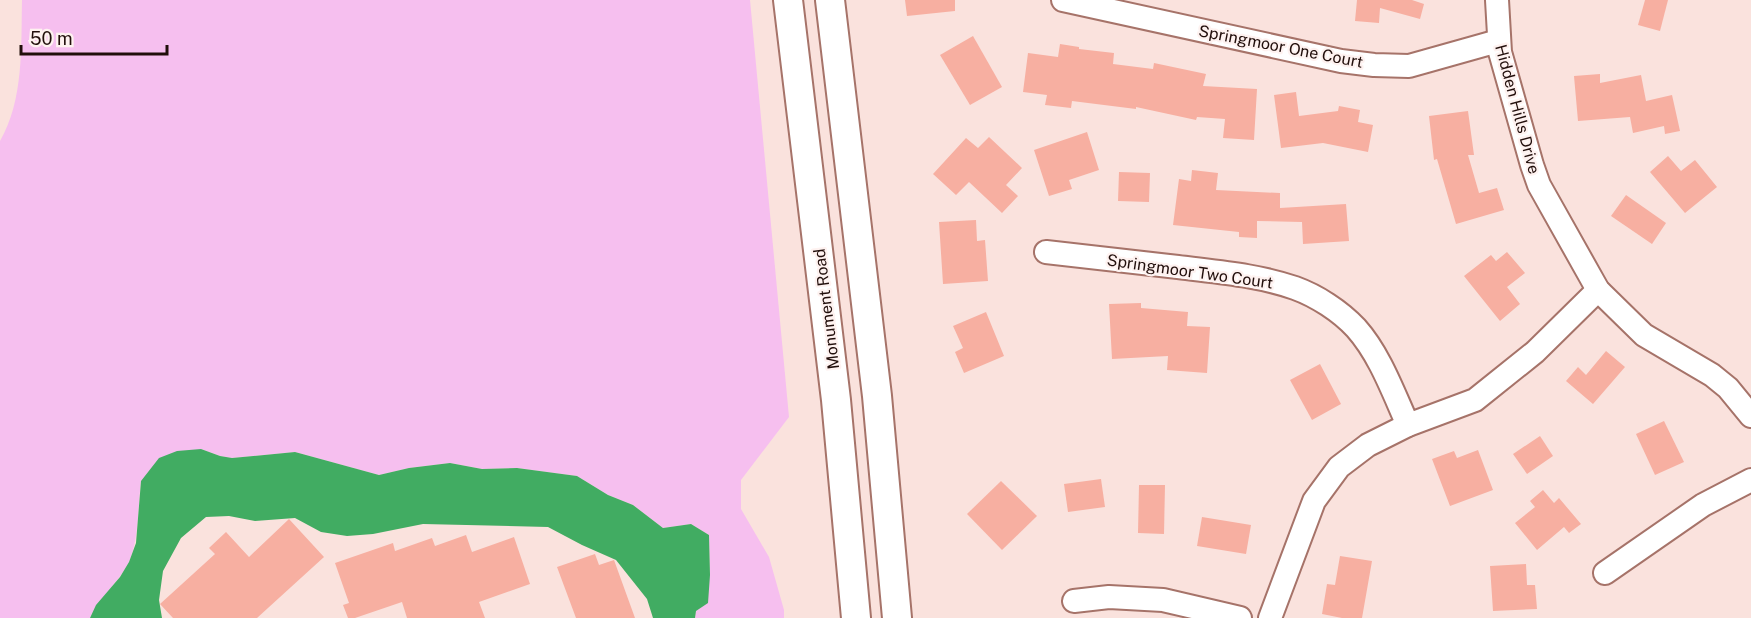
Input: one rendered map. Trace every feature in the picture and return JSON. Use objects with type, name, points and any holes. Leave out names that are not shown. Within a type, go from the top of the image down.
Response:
[{"type":"street","name":"Monument Road","points":[[788,0],[836,400],[855,618]]},
{"type":"street","points":[[830,0],[878,396],[897,618]]},
{"type":"street","name":"Springmoor One Court","points":[[1063,0],[1341,61],[1374,65],[1410,66],[1498,41]]},
{"type":"street","name":"Hidden Hills Drive","points":[[1497,0],[1498,41],[1532,165],[1539,185],[1598,290],[1644,334],[1712,375],[1728,388],[1751,416]]},
{"type":"street","name":"Springmoor Two Court","points":[[1046,252],[1200,270],[1261,279],[1296,288],[1319,299],[1357,330],[1385,373],[1408,425]]},
{"type":"street","points":[[1270,618],[1314,501],[1339,467],[1368,445],[1408,425],[1474,400],[1535,352],[1598,290]]},
{"type":"street","points":[[1605,573],[1704,505],[1751,480]]},
{"type":"street","points":[[1074,600],[1109,597],[1163,600],[1240,618]]},
{"type":"shaded area","points":[[22,0],[750,0],[789,417],[741,480],[741,509],[769,557],[784,610],[784,618],[695,618],[710,575],[709,535],[691,524],[663,528],[633,505],[608,495],[577,476],[517,468],[482,469],[450,463],[409,468],[379,475],[295,452],[232,458],[201,449],[141,481],[132,555],[124,571],[90,618],[0,618],[0,141],[13,108],[20,72]]},
{"type":"shaded area","points":[[201,449],[232,458],[295,452],[379,475],[409,468],[450,463],[482,469],[517,468],[577,476],[608,495],[633,505],[663,528],[691,524],[709,535],[708,603],[696,611],[695,618],[653,618],[647,599],[616,560],[548,527],[423,524],[373,534],[347,536],[321,532],[295,518],[255,521],[229,516],[206,517],[181,538],[163,571],[159,600],[162,618],[90,618],[96,605],[120,577],[129,562],[136,543],[141,481],[159,458],[177,451]]},
{"type":"building","points":[[905,0],[955,0],[955,11],[907,16]]},
{"type":"building","points":[[1357,0],[1412,0],[1424,4],[1420,19],[1380,8],[1379,23],[1355,21]]},
{"type":"building","points":[[1645,0],[1668,0],[1660,31],[1638,25]]},
{"type":"building","points":[[973,36],[1002,87],[970,105],[940,55]]},
{"type":"building","points":[[1060,44],[1079,47],[1079,49],[1114,53],[1113,64],[1153,69],[1154,63],[1206,74],[1203,86],[1257,89],[1254,140],[1223,138],[1225,119],[1197,117],[1196,120],[1136,107],[1136,109],[1072,101],[1071,108],[1045,105],[1047,95],[1023,92],[1028,53],[1058,57]]},
{"type":"building","points":[[1600,74],[1600,83],[1641,75],[1646,101],[1672,95],[1680,131],[1665,134],[1664,126],[1633,133],[1630,117],[1578,121],[1574,76]]},
{"type":"building","points":[[1296,92],[1299,116],[1338,111],[1339,106],[1360,110],[1358,122],[1373,125],[1368,152],[1323,143],[1281,148],[1274,95]]},
{"type":"building","points":[[1468,111],[1474,155],[1468,155],[1479,193],[1497,188],[1504,210],[1456,224],[1437,159],[1434,160],[1429,116]]},
{"type":"building","points":[[1087,132],[1099,170],[1069,180],[1072,189],[1049,196],[1034,150]]},
{"type":"building","points":[[989,137],[1022,168],[1006,185],[1018,196],[1002,213],[969,182],[956,195],[933,174],[966,138],[978,148]]},
{"type":"building","points":[[1668,156],[1681,171],[1695,160],[1717,187],[1685,213],[1650,172]]},
{"type":"building","points":[[1192,170],[1218,173],[1216,190],[1280,193],[1280,208],[1346,204],[1349,241],[1303,244],[1302,222],[1257,221],[1257,238],[1239,237],[1239,232],[1173,225],[1179,179],[1191,181]]},
{"type":"building","points":[[1119,172],[1150,173],[1149,202],[1118,201]]},
{"type":"building","points":[[1626,195],[1666,223],[1652,244],[1611,216]]},
{"type":"building","points":[[976,220],[977,241],[985,240],[988,281],[943,284],[939,222]]},
{"type":"building","points":[[1507,252],[1525,273],[1507,287],[1520,304],[1500,321],[1464,276],[1491,255],[1496,261]]},
{"type":"building","points":[[1141,303],[1141,308],[1188,312],[1187,326],[1210,327],[1207,373],[1167,370],[1168,356],[1112,359],[1109,304]]},
{"type":"building","points":[[986,312],[1004,356],[964,373],[955,352],[963,348],[953,326]]},
{"type":"building","points":[[1606,351],[1625,367],[1593,404],[1566,381],[1578,367],[1586,375]]},
{"type":"building","points":[[1320,364],[1341,404],[1312,420],[1290,380]]},
{"type":"building","points":[[1664,421],[1684,462],[1655,475],[1636,434]]},
{"type":"building","points":[[1540,436],[1553,456],[1527,474],[1513,454]]},
{"type":"building","points":[[1478,450],[1493,490],[1450,506],[1432,459],[1454,451],[1457,458]]},
{"type":"building","points":[[1101,479],[1105,507],[1068,512],[1064,484]]},
{"type":"building","points":[[1001,481],[1037,516],[1002,550],[967,514]]},
{"type":"building","points":[[1139,485],[1165,485],[1164,534],[1138,533]]},
{"type":"building","points":[[1543,490],[1554,503],[1559,498],[1581,524],[1569,533],[1564,527],[1537,550],[1515,523],[1535,507],[1530,501]]},
{"type":"building","points":[[1202,517],[1251,525],[1246,554],[1197,546]]},
{"type":"building","points":[[289,519],[324,557],[257,618],[173,618],[160,604],[215,554],[209,548],[226,532],[249,557]]},
{"type":"building","points":[[466,535],[472,552],[514,537],[530,584],[479,602],[485,618],[407,618],[402,602],[355,618],[348,618],[343,605],[349,603],[335,563],[393,543],[395,551],[432,538],[435,546]]},
{"type":"building","points":[[595,554],[599,565],[614,560],[635,618],[576,618],[557,567]]},
{"type":"building","points":[[1340,556],[1372,561],[1362,618],[1342,618],[1322,614],[1327,584],[1335,585]]},
{"type":"building","points":[[1526,564],[1527,585],[1535,585],[1537,609],[1493,611],[1490,566]]}]
